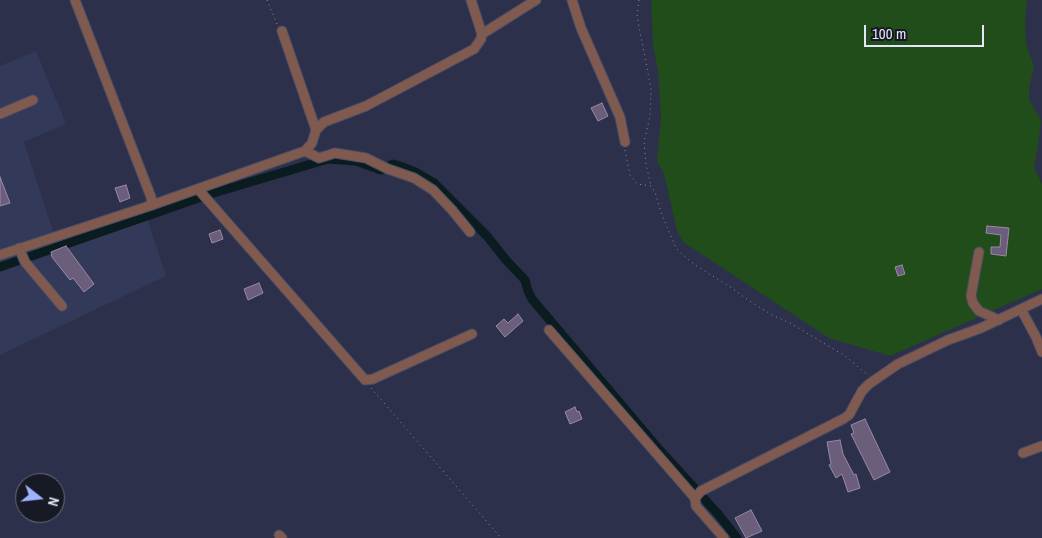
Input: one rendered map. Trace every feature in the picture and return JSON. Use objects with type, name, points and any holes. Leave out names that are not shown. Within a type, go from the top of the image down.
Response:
[{"type":"street","points":[[75,0],[151,197],[152,205]]},
{"type":"street","points":[[0,255],[22,255],[152,205],[305,151],[312,142],[316,130],[324,122],[366,106],[474,49],[482,34],[471,0]]},
{"type":"street","points":[[482,34],[536,0]]},
{"type":"street","points":[[572,0],[581,28],[620,117],[625,142]]},
{"type":"street","points":[[282,31],[316,130]]},
{"type":"street","points":[[0,114],[33,100]]},
{"type":"street","points":[[305,151],[319,158],[335,153],[366,158],[388,169],[414,178],[433,190],[470,232]]},
{"type":"street","points":[[198,189],[365,380],[373,380],[472,334]]},
{"type":"street","points":[[980,252],[971,296],[973,304],[979,311],[999,320]]},
{"type":"street","points":[[22,255],[62,306]]},
{"type":"street","points":[[698,495],[844,419],[853,409],[862,391],[874,380],[898,364],[1042,299]]},
{"type":"street","points":[[1020,309],[1042,352]]},
{"type":"street","points":[[549,330],[698,495]]},
{"type":"street","points":[[1023,453],[1042,446]]},
{"type":"street","points":[[698,495],[696,506],[724,538]]},
{"type":"path","points":[[267,0],[275,20],[282,31]]},
{"type":"path","points":[[639,0],[637,16],[651,89],[650,116],[644,142],[646,164],[651,186],[676,248],[689,260],[754,304],[845,356],[874,380]]},
{"type":"path","points":[[625,142],[627,166],[630,175],[637,184],[651,186]]},
{"type":"path","points":[[365,380],[501,538]]},
{"type":"shaded area","points":[[36,51],[66,124],[24,142],[56,241],[145,212],[166,276],[0,355],[0,66]]},
{"type":"green space","points":[[651,0],[1027,0],[1026,44],[1034,66],[1029,89],[1029,100],[1041,120],[1034,167],[1042,184],[1042,289],[890,356],[829,338],[683,242],[677,230],[664,174],[657,161],[661,116],[658,70],[653,45]]},
{"type":"building","points":[[602,103],[608,116],[598,121],[591,108]]},
{"type":"building","points":[[0,177],[10,203],[0,206]]},
{"type":"building","points":[[126,185],[130,198],[120,202],[115,188]]},
{"type":"building","points":[[987,226],[1009,228],[1006,256],[991,254],[991,247],[1000,247],[1001,235],[986,233]]},
{"type":"building","points":[[220,230],[223,239],[212,243],[209,234]]},
{"type":"building","points":[[66,246],[94,284],[84,292],[73,278],[70,280],[52,257],[51,252]]},
{"type":"building","points":[[902,265],[905,274],[898,276],[895,267]]},
{"type":"building","points":[[259,283],[263,293],[248,300],[244,289]]},
{"type":"building","points":[[518,314],[523,321],[505,337],[496,326],[504,319],[508,323]]},
{"type":"building","points":[[575,407],[582,419],[570,424],[565,412]]},
{"type":"building","points":[[865,419],[890,472],[874,480],[851,434],[854,433],[851,425]]},
{"type":"building","points":[[840,440],[843,454],[854,475],[856,474],[860,488],[848,492],[842,474],[836,478],[829,465],[831,464],[827,442]]},
{"type":"building","points":[[751,510],[762,531],[746,538],[735,518]]},
{"type":"waterway","points":[[0,267],[210,194],[328,159],[356,161],[381,170],[393,164],[400,166],[434,183],[487,236],[525,280],[532,299],[737,538]]}]
